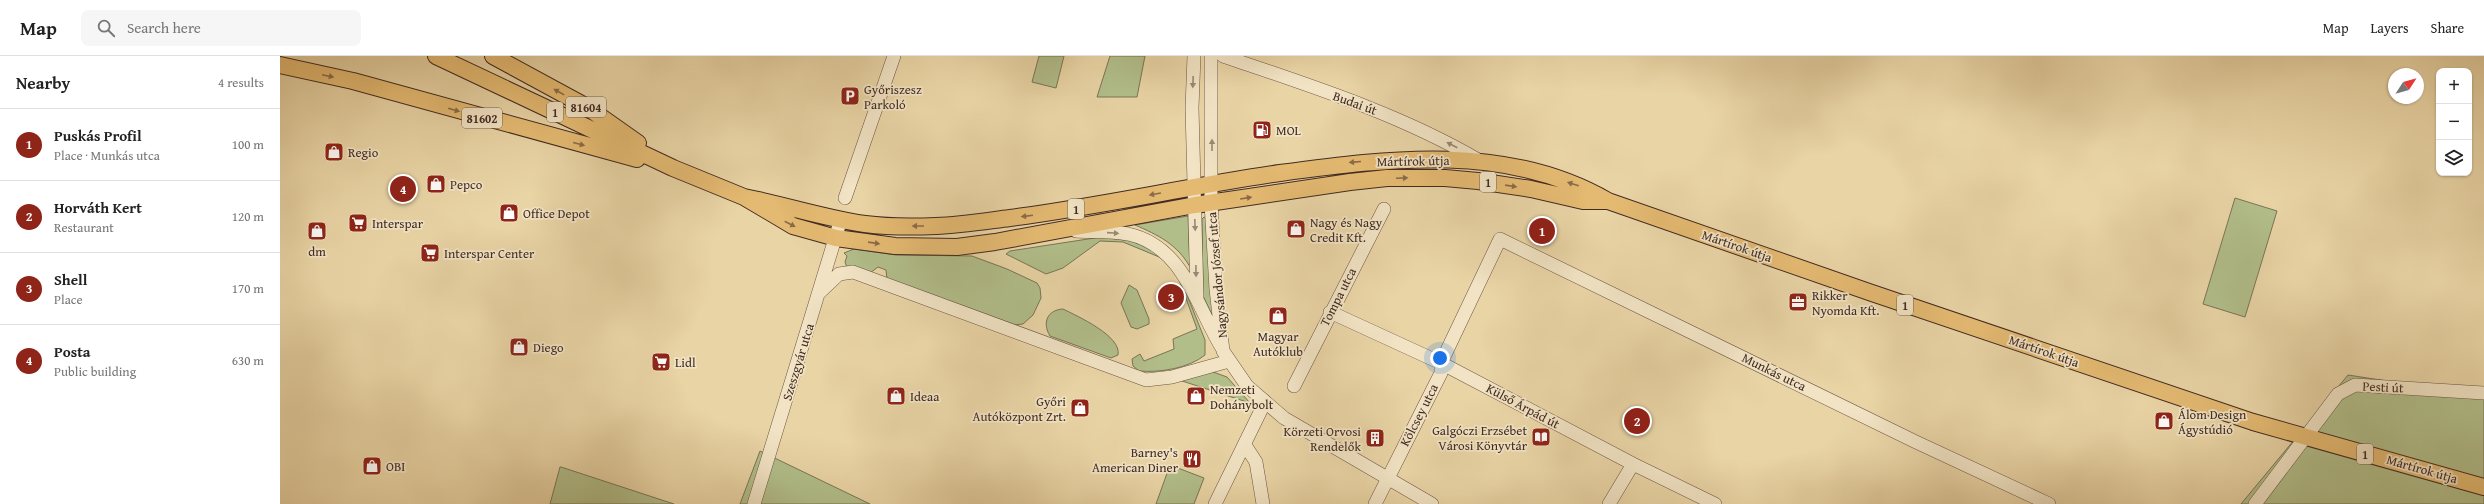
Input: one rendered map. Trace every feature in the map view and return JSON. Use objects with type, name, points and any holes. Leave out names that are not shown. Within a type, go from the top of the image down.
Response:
[{"type":"main road","name":"1","points":[[436,56],[673,168],[744,197],[793,226],[836,238],[895,246],[957,247],[1212,203]]},
{"type":"main road","name":"81604","points":[[493,56],[587,107],[673,168]]},
{"type":"main road","name":"81602","points":[[285,66],[353,81],[673,168]]},
{"type":"main road","name":"Mártírok útja","points":[[1212,184],[1351,162],[1419,158],[1481,162],[1542,174],[1585,188],[1608,201],[1883,297],[2240,418],[2484,487]]},
{"type":"main road","name":"Mártírok útja","points":[[1212,203],[1350,182],[1418,177],[1478,180],[1532,189],[1583,201],[1608,201]]},
{"type":"main road","name":"1","points":[[744,197],[841,219],[892,226],[956,225],[1058,212],[1212,184]]},
{"type":"street","points":[[845,198],[894,56]]},
{"type":"street","points":[[1194,56],[1194,187],[1197,297]]},
{"type":"street","name":"Nagysándor József utca","points":[[1211,56],[1212,203],[1216,289],[1226,356],[1247,386],[1284,418],[1388,477],[1432,504]]},
{"type":"street","name":"Budai út","points":[[1223,56],[1375,110],[1421,129],[1481,162]]},
{"type":"street","name":"Tompa utca","points":[[1294,386],[1330,312],[1384,209]]},
{"type":"street","name":"Szeszgyár utca","points":[[754,504],[841,219]]},
{"type":"street","points":[[819,293],[839,274],[846,272],[861,275],[1146,380],[1172,377],[1226,356],[1207,325],[1197,297],[1176,262],[1161,249],[1142,238],[1127,234],[1060,230]]},
{"type":"street","name":"Kölcsey utca","points":[[1375,504],[1441,373],[1441,363],[1500,239]]},
{"type":"street","name":"Munkás utca","points":[[1500,239],[2049,504]]},
{"type":"street","name":"Külső Árpád út","points":[[1330,312],[1441,363],[1633,464],[1715,504]]},
{"type":"street","name":"Pesti út","points":[[2256,504],[2338,394],[2355,385],[2484,393]]},
{"type":"street","points":[[1215,504],[1265,402]]},
{"type":"street","points":[[1245,445],[1256,462],[1263,504]]},
{"type":"street","points":[[1609,504],[1633,464]]},
{"type":"green space","points":[[1039,56],[1064,56],[1056,88],[1032,82]]},
{"type":"green space","points":[[1110,56],[1145,56],[1137,97],[1097,97]]},
{"type":"green space","points":[[2235,198],[2277,211],[2245,317],[2203,304]]},
{"type":"green space","points":[[1188,216],[1190,267],[1173,246],[1135,225]]},
{"type":"green space","points":[[1204,217],[1207,218],[1215,321],[1203,296],[1202,219]]},
{"type":"green space","points":[[1101,237],[1148,243],[1163,259],[1123,242],[1100,241],[1063,268],[1046,274],[1006,254],[1010,251]]},
{"type":"green space","points":[[854,249],[896,255],[972,256],[1007,269],[1037,283],[1040,288],[1041,298],[1033,315],[1023,324],[1014,325],[887,279],[886,270],[878,267],[870,273],[847,268],[845,262],[847,256],[844,253]]},
{"type":"green space","points":[[1166,261],[1179,275],[1205,340],[1205,355],[1198,360],[1174,369],[1139,371],[1133,366],[1132,359],[1140,354],[1144,361],[1174,349],[1173,339],[1197,329],[1179,279]]},
{"type":"green space","points":[[1129,285],[1137,290],[1149,319],[1149,324],[1137,329],[1131,327],[1121,303]]},
{"type":"green space","points":[[1063,309],[1088,322],[1106,334],[1117,348],[1118,355],[1111,358],[1050,336],[1046,322],[1053,312]]},
{"type":"green space","points":[[1213,372],[1227,377],[1250,403],[1179,380]]},
{"type":"green space","points":[[2348,375],[2446,390],[2484,391],[2484,504],[2241,504]]},
{"type":"green space","points":[[760,451],[870,504],[740,504]]},
{"type":"green space","points":[[1170,465],[1204,478],[1194,504],[1156,504]]},
{"type":"green space","points":[[561,467],[674,504],[550,504]]},
{"type":"place","name":"Győriszesz Parkoló","points":[[850,96]]},
{"type":"place","name":"MOL","points":[[1262,130]]},
{"type":"place","name":"Regio","points":[[334,152]]},
{"type":"place","name":"Pepco","points":[[436,184]]},
{"type":"place","name":"Posta","points":[[403,189]]},
{"type":"place","name":"Office Depot","points":[[509,213]]},
{"type":"place","name":"Interspar","points":[[358,223]]},
{"type":"place","name":"Nagy és Nagy Credit Kft.","points":[[1296,229]]},
{"type":"place","name":"dm","points":[[317,231]]},
{"type":"place","name":"Puskás Profil","points":[[1542,231]]},
{"type":"place","name":"Interspar Center","points":[[430,253]]},
{"type":"place","name":"Shell","points":[[1171,297]]},
{"type":"place","name":"Rikker Nyomda Kft.","points":[[1798,302]]},
{"type":"place","name":"Magyar Autóklub","points":[[1278,316]]},
{"type":"place","name":"Diego","points":[[519,347]]},
{"type":"place","name":"Lidl","points":[[661,362]]},
{"type":"place","name":"Ideaa","points":[[896,396]]},
{"type":"place","name":"Nemzeti Dohánybolt","points":[[1196,396]]},
{"type":"place","name":"Győri Autóközpont Zrt.","points":[[1080,408]]},
{"type":"place","name":"Horváth Kert","points":[[1637,421]]},
{"type":"place","name":"Álom Design Ágystúdió","points":[[2164,421]]},
{"type":"place","name":"Galgóczi Erzsébet Városi Könyvtár","points":[[1541,437]]},
{"type":"place","name":"Körzeti Orvosi Rendelők","points":[[1375,438]]},
{"type":"place","name":"Barney's American Diner","points":[[1192,459]]},
{"type":"place","name":"OBI","points":[[372,466]]}]
